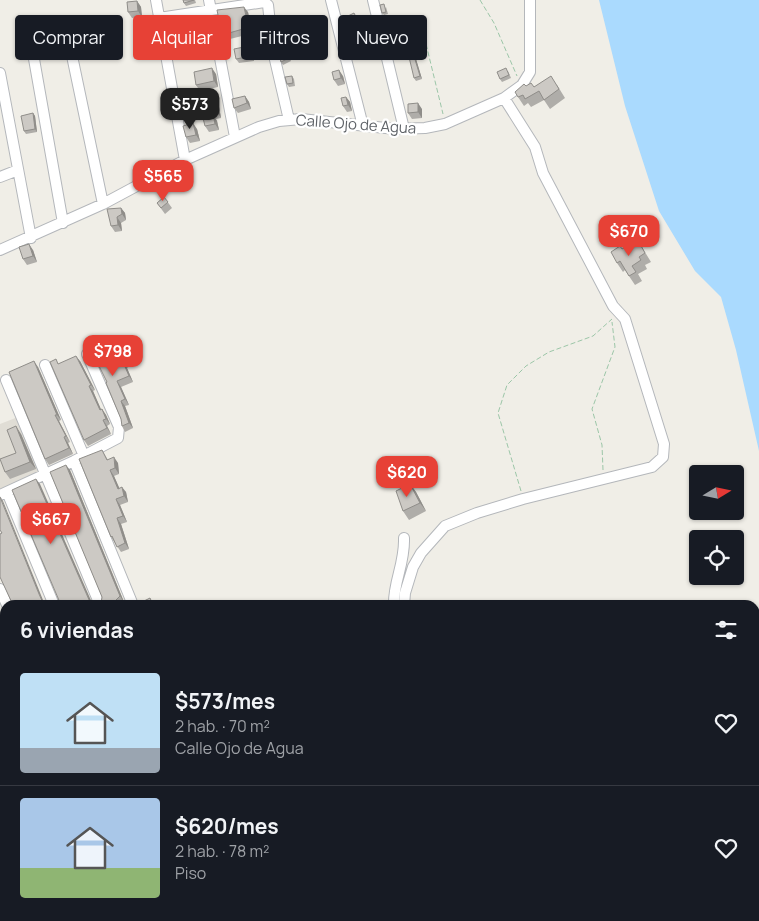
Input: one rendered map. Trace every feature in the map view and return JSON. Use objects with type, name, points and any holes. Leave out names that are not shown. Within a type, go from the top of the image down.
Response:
[{"type":"street","points":[[156,0],[158,15]]},
{"type":"street","points":[[331,0],[363,126]]},
{"type":"street","points":[[373,0],[404,129]]},
{"type":"street","points":[[522,85],[530,72],[530,0]]},
{"type":"street","points":[[171,15],[210,5],[258,3],[268,5],[274,51],[289,120]]},
{"type":"street","points":[[210,5],[235,137]]},
{"type":"street","points":[[34,60],[63,222]]},
{"type":"street","points":[[73,60],[103,204]]},
{"type":"street","points":[[167,60],[185,160]]},
{"type":"street","points":[[0,73],[4,116],[18,170],[31,238]]},
{"type":"street","name":"Calle Ojo de Agua","points":[[0,250],[31,238],[103,204],[185,160],[235,137],[289,120],[313,120],[404,129],[445,124],[504,98],[522,85]]},
{"type":"street","points":[[404,600],[404,593],[413,567],[422,553],[445,526],[477,512],[652,467],[663,457],[664,444],[625,319],[613,306],[543,173],[535,147],[504,98]]},
{"type":"street","points":[[0,177],[18,170]]},
{"type":"street","points":[[52,600],[3,493],[112,442],[120,432],[87,354]]},
{"type":"street","points":[[45,365],[84,456]]},
{"type":"street","points":[[6,380],[98,600]]},
{"type":"street","points":[[74,461],[131,600]]},
{"type":"street","points":[[394,600],[393,594],[405,554],[404,538]]},
{"type":"path","points":[[480,0],[494,23],[522,85]]},
{"type":"path","points":[[427,49],[445,124]]},
{"type":"path","points":[[595,481],[603,471],[602,445],[592,409],[615,348],[612,321],[613,306]]},
{"type":"path","points":[[523,499],[498,413],[507,385],[526,366],[549,352],[593,336],[612,321]]},
{"type":"shaded area","points":[[18,417],[41,472],[0,490],[0,424]]},
{"type":"water","points":[[599,0],[759,0],[759,451],[736,350],[721,297],[695,271],[659,211],[625,106]]},
{"type":"building","points":[[183,0],[194,0],[184,3]]},
{"type":"building","points":[[137,1],[138,11],[128,12],[127,2]]},
{"type":"building","points":[[384,4],[386,12],[382,13],[380,5]]},
{"type":"building","points":[[244,7],[246,15],[241,15],[241,30],[231,32],[231,15],[218,15],[217,10]]},
{"type":"building","points":[[241,48],[241,58],[236,59],[234,49]]},
{"type":"building","points":[[410,60],[415,60],[420,76],[414,78]]},
{"type":"building","points":[[212,68],[214,81],[196,85],[194,72]]},
{"type":"building","points":[[506,68],[509,75],[500,79],[497,72]]},
{"type":"building","points":[[339,70],[341,78],[334,80],[332,72]]},
{"type":"building","points":[[292,76],[293,83],[287,84],[285,77]]},
{"type":"building","points":[[551,76],[559,89],[544,100],[539,91],[525,99],[523,95],[518,97],[515,92],[524,84],[526,86],[531,83],[534,87]]},
{"type":"building","points":[[245,96],[247,103],[234,108],[232,99]]},
{"type":"building","points":[[346,97],[348,105],[343,106],[341,98]]},
{"type":"building","points":[[215,101],[217,112],[207,114],[205,103]]},
{"type":"building","points":[[418,103],[418,112],[408,113],[408,104]]},
{"type":"building","points":[[33,113],[35,129],[24,131],[21,116]]},
{"type":"building","points":[[213,115],[215,124],[205,126],[203,118]]},
{"type":"building","points":[[193,123],[196,135],[186,137],[183,126]]},
{"type":"building","points":[[164,197],[168,202],[161,208],[157,203]]},
{"type":"building","points":[[121,208],[122,214],[117,217],[118,225],[111,226],[107,209]]},
{"type":"building","points":[[633,243],[636,246],[640,244],[645,253],[639,257],[641,260],[632,266],[636,272],[629,276],[620,261],[617,263],[611,252],[620,246],[622,249]]},
{"type":"building","points":[[29,244],[33,256],[23,259],[19,247]]},
{"type":"building","points":[[96,346],[98,350],[107,346],[113,358],[123,354],[126,361],[123,362],[129,376],[117,381],[125,399],[121,401],[129,423],[122,426],[107,382],[90,348]]},
{"type":"building","points":[[76,356],[91,385],[89,386],[100,410],[102,409],[106,419],[103,420],[107,428],[84,440],[50,362],[56,359],[58,364]]},
{"type":"building","points":[[34,361],[57,415],[55,415],[66,436],[64,437],[69,448],[45,459],[9,372]]},
{"type":"building","points":[[16,426],[30,462],[5,472],[0,459],[16,453],[7,430]]},
{"type":"building","points":[[102,450],[107,460],[114,457],[115,468],[110,470],[118,489],[122,487],[124,496],[116,499],[123,516],[117,518],[125,543],[117,547],[111,537],[79,459]]},
{"type":"building","points":[[66,465],[120,596],[116,600],[102,600],[102,597],[50,472]]},
{"type":"building","points":[[36,479],[89,600],[59,600],[12,490]]},
{"type":"building","points":[[410,484],[420,503],[403,511],[396,491]]},
{"type":"building","points":[[0,497],[42,600],[11,600],[0,577],[0,534],[2,533],[0,530]]}]
